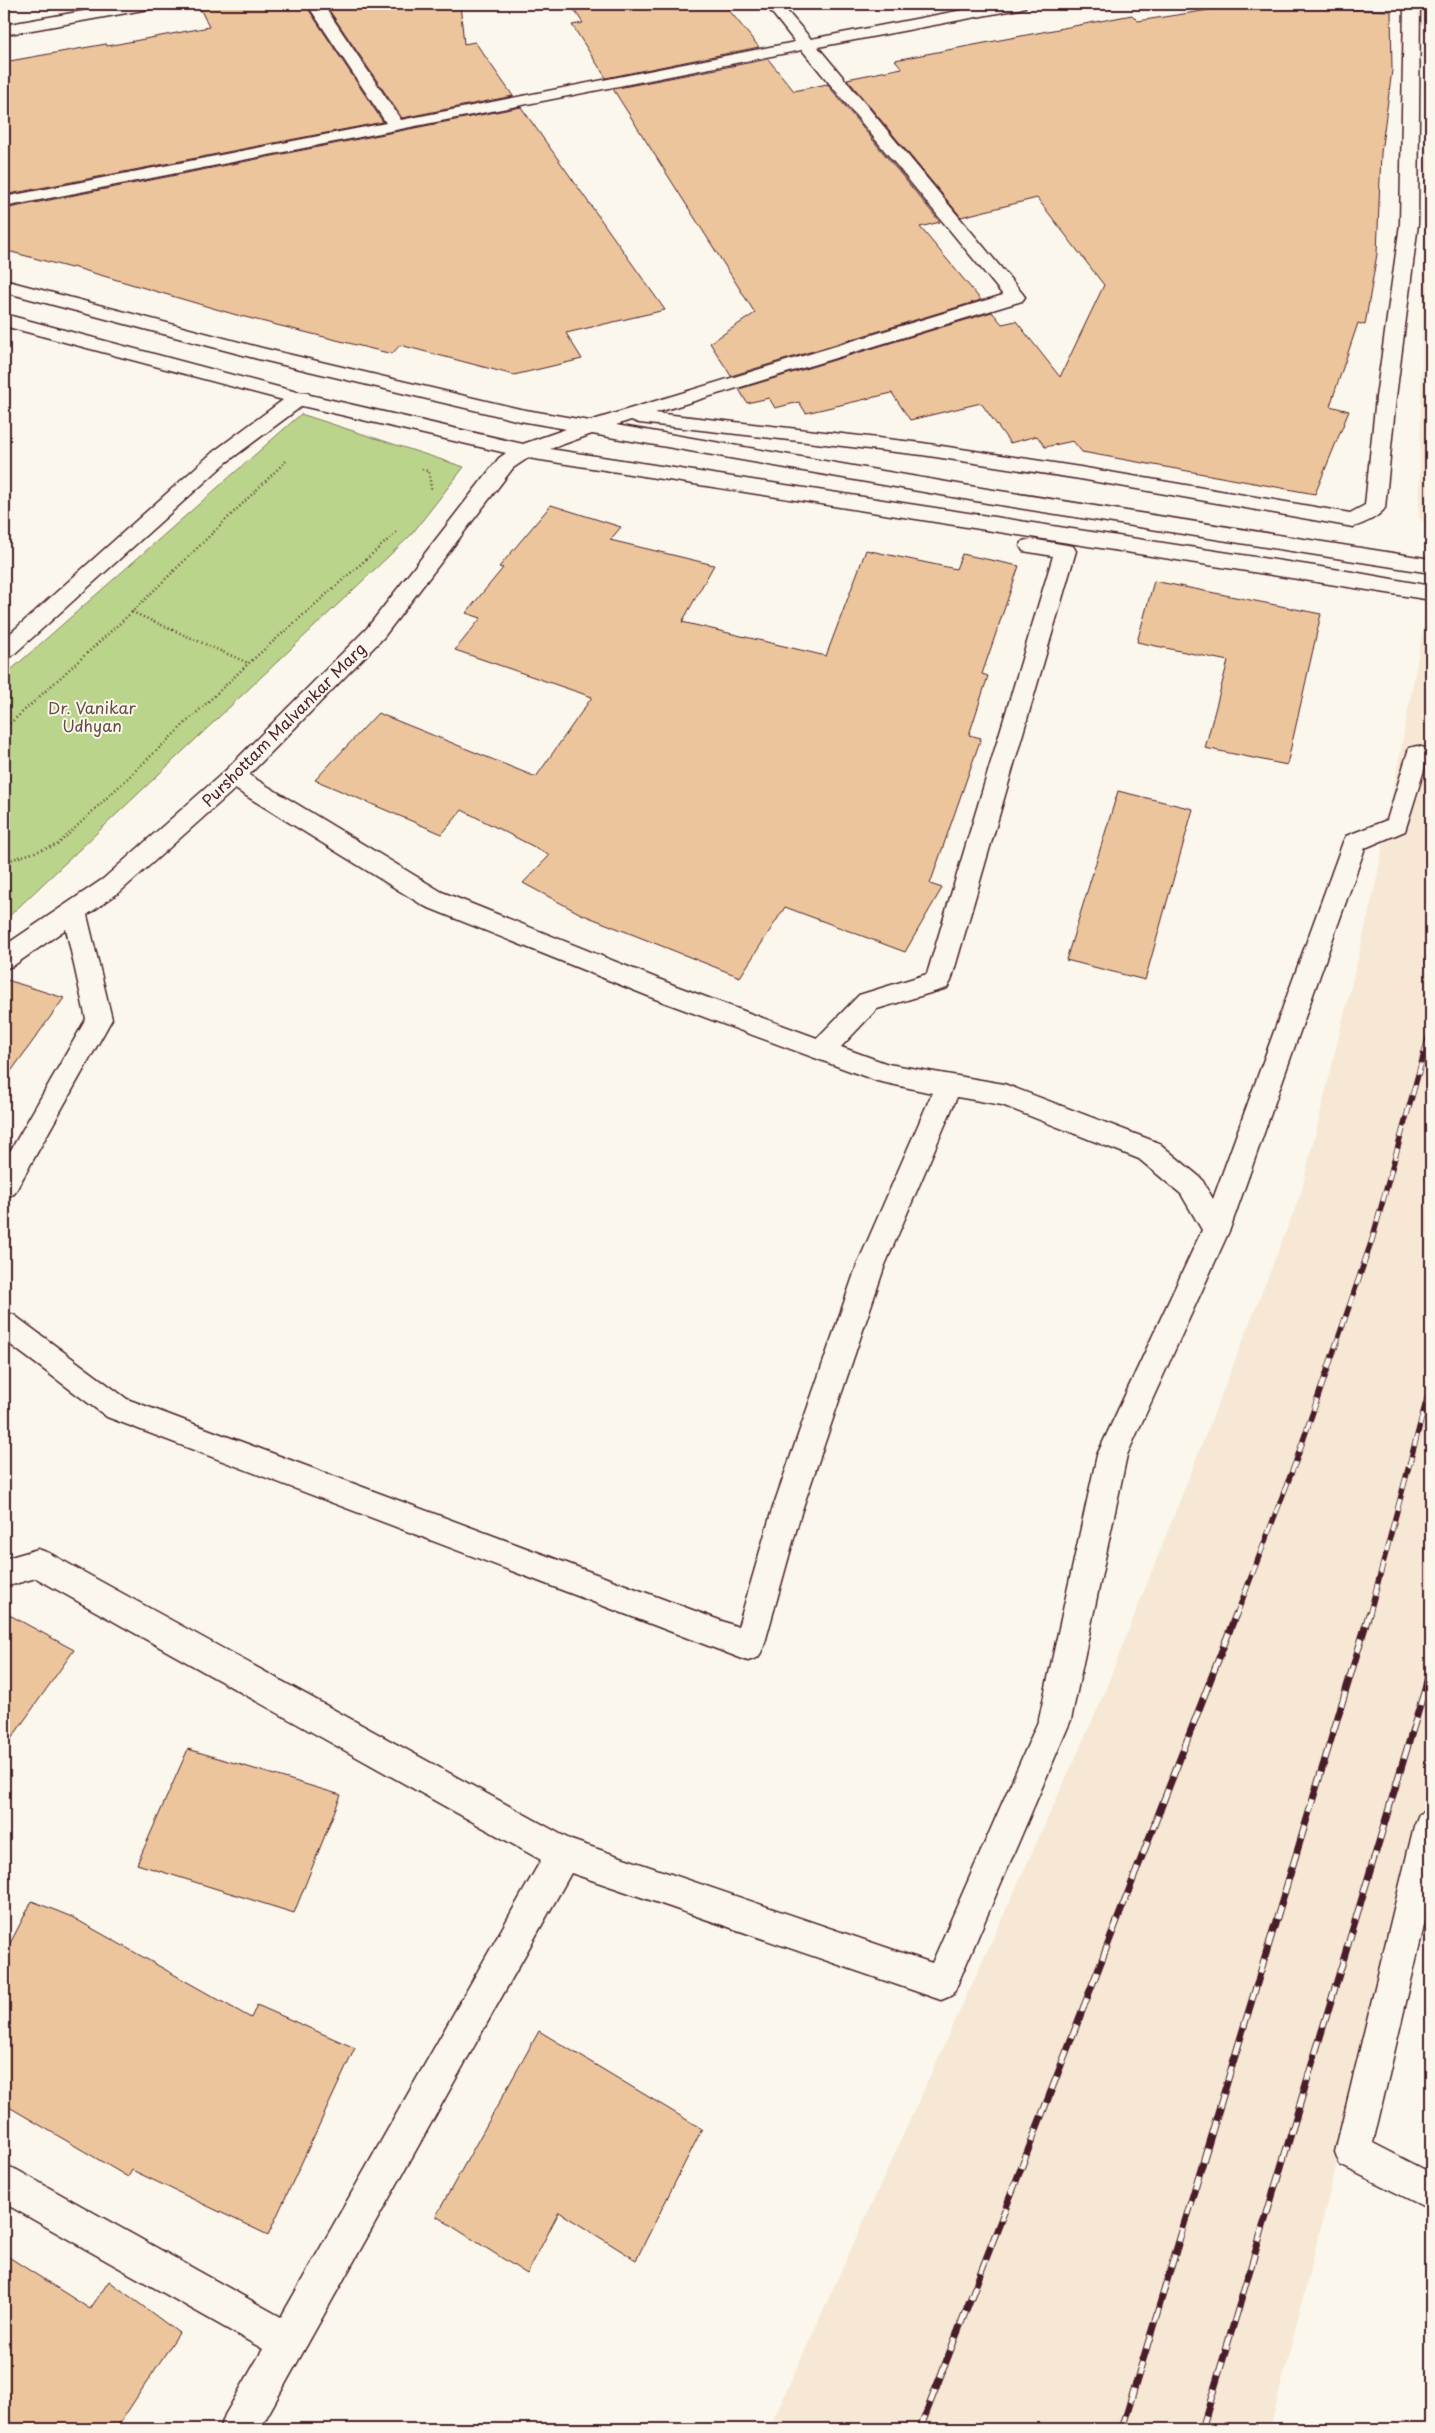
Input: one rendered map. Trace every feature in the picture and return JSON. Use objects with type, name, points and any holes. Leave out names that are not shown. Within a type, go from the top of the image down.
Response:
[{"type":"street","points":[[4,30],[149,4]]},
{"type":"street","points":[[315,4],[398,126]]},
{"type":"street","points":[[515,457],[626,415],[1015,297],[773,4]]},
{"type":"street","points":[[4,202],[398,126],[806,44],[1019,4]]},
{"type":"street","points":[[626,415],[922,449],[1080,473],[1353,520],[1375,508],[1386,397],[1409,224],[1412,4]]},
{"type":"street","points":[[4,286],[258,354],[520,415],[987,496],[1431,566]]},
{"type":"street","points":[[4,320],[300,397],[515,457],[1353,579],[1431,593]]},
{"type":"street","points":[[4,652],[220,457],[300,397]]},
{"type":"street","points":[[515,457],[541,471],[1065,551],[938,981],[868,1002],[821,1050]]},
{"type":"street","name":"Purshottam Malvankar Marg","points":[[4,960],[112,885],[232,777],[375,633],[515,457]]},
{"type":"street","points":[[4,1573],[38,1563],[563,1854],[941,1983],[1055,1720],[1112,1455],[1216,1229],[1355,842],[1397,825],[1417,754]]},
{"type":"street","points":[[232,777],[433,899],[667,993],[886,1074],[1004,1095],[1149,1151],[1191,1186],[1216,1229]]},
{"type":"street","points":[[4,1186],[100,1019],[74,912]]},
{"type":"street","points":[[4,1324],[117,1408],[748,1646],[786,1513],[871,1265],[949,1085]]},
{"type":"street","points":[[1431,1826],[1353,2152],[1431,2192]]},
{"type":"street","points":[[239,2429],[563,1854]]},
{"type":"street","points":[[4,2182],[288,2342]]},
{"type":"path","points":[[4,729],[132,612],[291,456]]},
{"type":"path","points":[[421,469],[429,472],[432,487],[426,495]]},
{"type":"path","points":[[4,862],[57,845],[249,663],[397,533],[403,525]]},
{"type":"path","points":[[132,612],[249,663]]},
{"type":"shaded area","points":[[1428,4],[1431,4],[1431,529],[1419,517]]},
{"type":"shaded area","points":[[1425,619],[1431,621],[1431,1789],[1270,2429],[769,2429],[1098,1708],[1301,1193],[1376,883]]},
{"type":"green space","name":"Dr. Vanikar Udhyan","points":[[301,414],[464,467],[411,535],[4,921],[4,676]]},
{"type":"building","points":[[198,4],[305,4],[383,122],[4,195],[4,62],[106,44],[107,46],[209,27]]},
{"type":"building","points":[[325,4],[460,4],[464,44],[475,42],[513,96],[402,118]]},
{"type":"building","points":[[570,4],[724,4],[759,47],[606,78],[572,25],[583,23]]},
{"type":"building","points":[[1241,5],[1391,11],[1392,70],[1381,153],[1377,254],[1365,325],[1358,323],[1330,406],[1349,411],[1315,494],[1082,452],[1073,441],[1045,447],[1037,436],[1010,443],[981,403],[910,420],[892,393],[806,413],[799,402],[775,408],[769,398],[747,403],[739,389],[992,312],[1002,324],[1016,321],[1060,377],[1104,285],[1037,198],[961,217],[847,79],[902,68],[895,60],[1132,15],[1138,21]]},
{"type":"building","points":[[768,59],[794,91],[827,84],[940,222],[920,227],[981,300],[731,376],[710,343],[755,313],[613,89]]},
{"type":"building","points":[[521,107],[665,310],[566,333],[582,359],[514,375],[400,345],[392,354],[233,314],[73,267],[4,250],[4,209]]},
{"type":"building","points":[[551,505],[621,527],[610,540],[714,565],[682,622],[826,656],[866,550],[956,569],[962,554],[1019,566],[982,674],[988,676],[969,735],[981,738],[930,884],[942,888],[905,952],[785,907],[740,977],[581,914],[523,883],[550,855],[462,810],[442,834],[315,780],[378,713],[536,777],[592,697],[455,650],[481,618],[466,613],[503,568],[499,567]]},
{"type":"building","points":[[1154,581],[1321,614],[1287,765],[1205,748],[1228,661],[1137,642]]},
{"type":"building","points":[[1118,791],[1193,809],[1145,980],[1066,960]]},
{"type":"building","points":[[4,979],[64,998],[4,1081]]},
{"type":"building","points":[[4,1612],[74,1650],[4,1749]]},
{"type":"building","points":[[188,1749],[341,1795],[294,1913],[137,1864]]},
{"type":"building","points":[[32,1901],[72,1917],[251,2018],[257,2005],[355,2048],[268,2235],[132,2170],[128,2177],[4,2104],[4,1955]]},
{"type":"building","points":[[539,2031],[702,2129],[636,2260],[559,2212],[527,2274],[436,2216]]},
{"type":"building","points":[[4,2254],[90,2309],[109,2281],[179,2333],[116,2429],[4,2429]]},
{"type":"railway","points":[[1236,1616],[1296,1461],[1372,1240],[1431,1028]]},
{"type":"railway","points":[[1369,1616],[1431,1383]]},
{"type":"railway","points":[[920,2429],[1236,1614]]},
{"type":"railway","points":[[1122,2429],[1369,1614]]},
{"type":"railway","points":[[1202,2429],[1425,1689],[1431,1662]]}]
